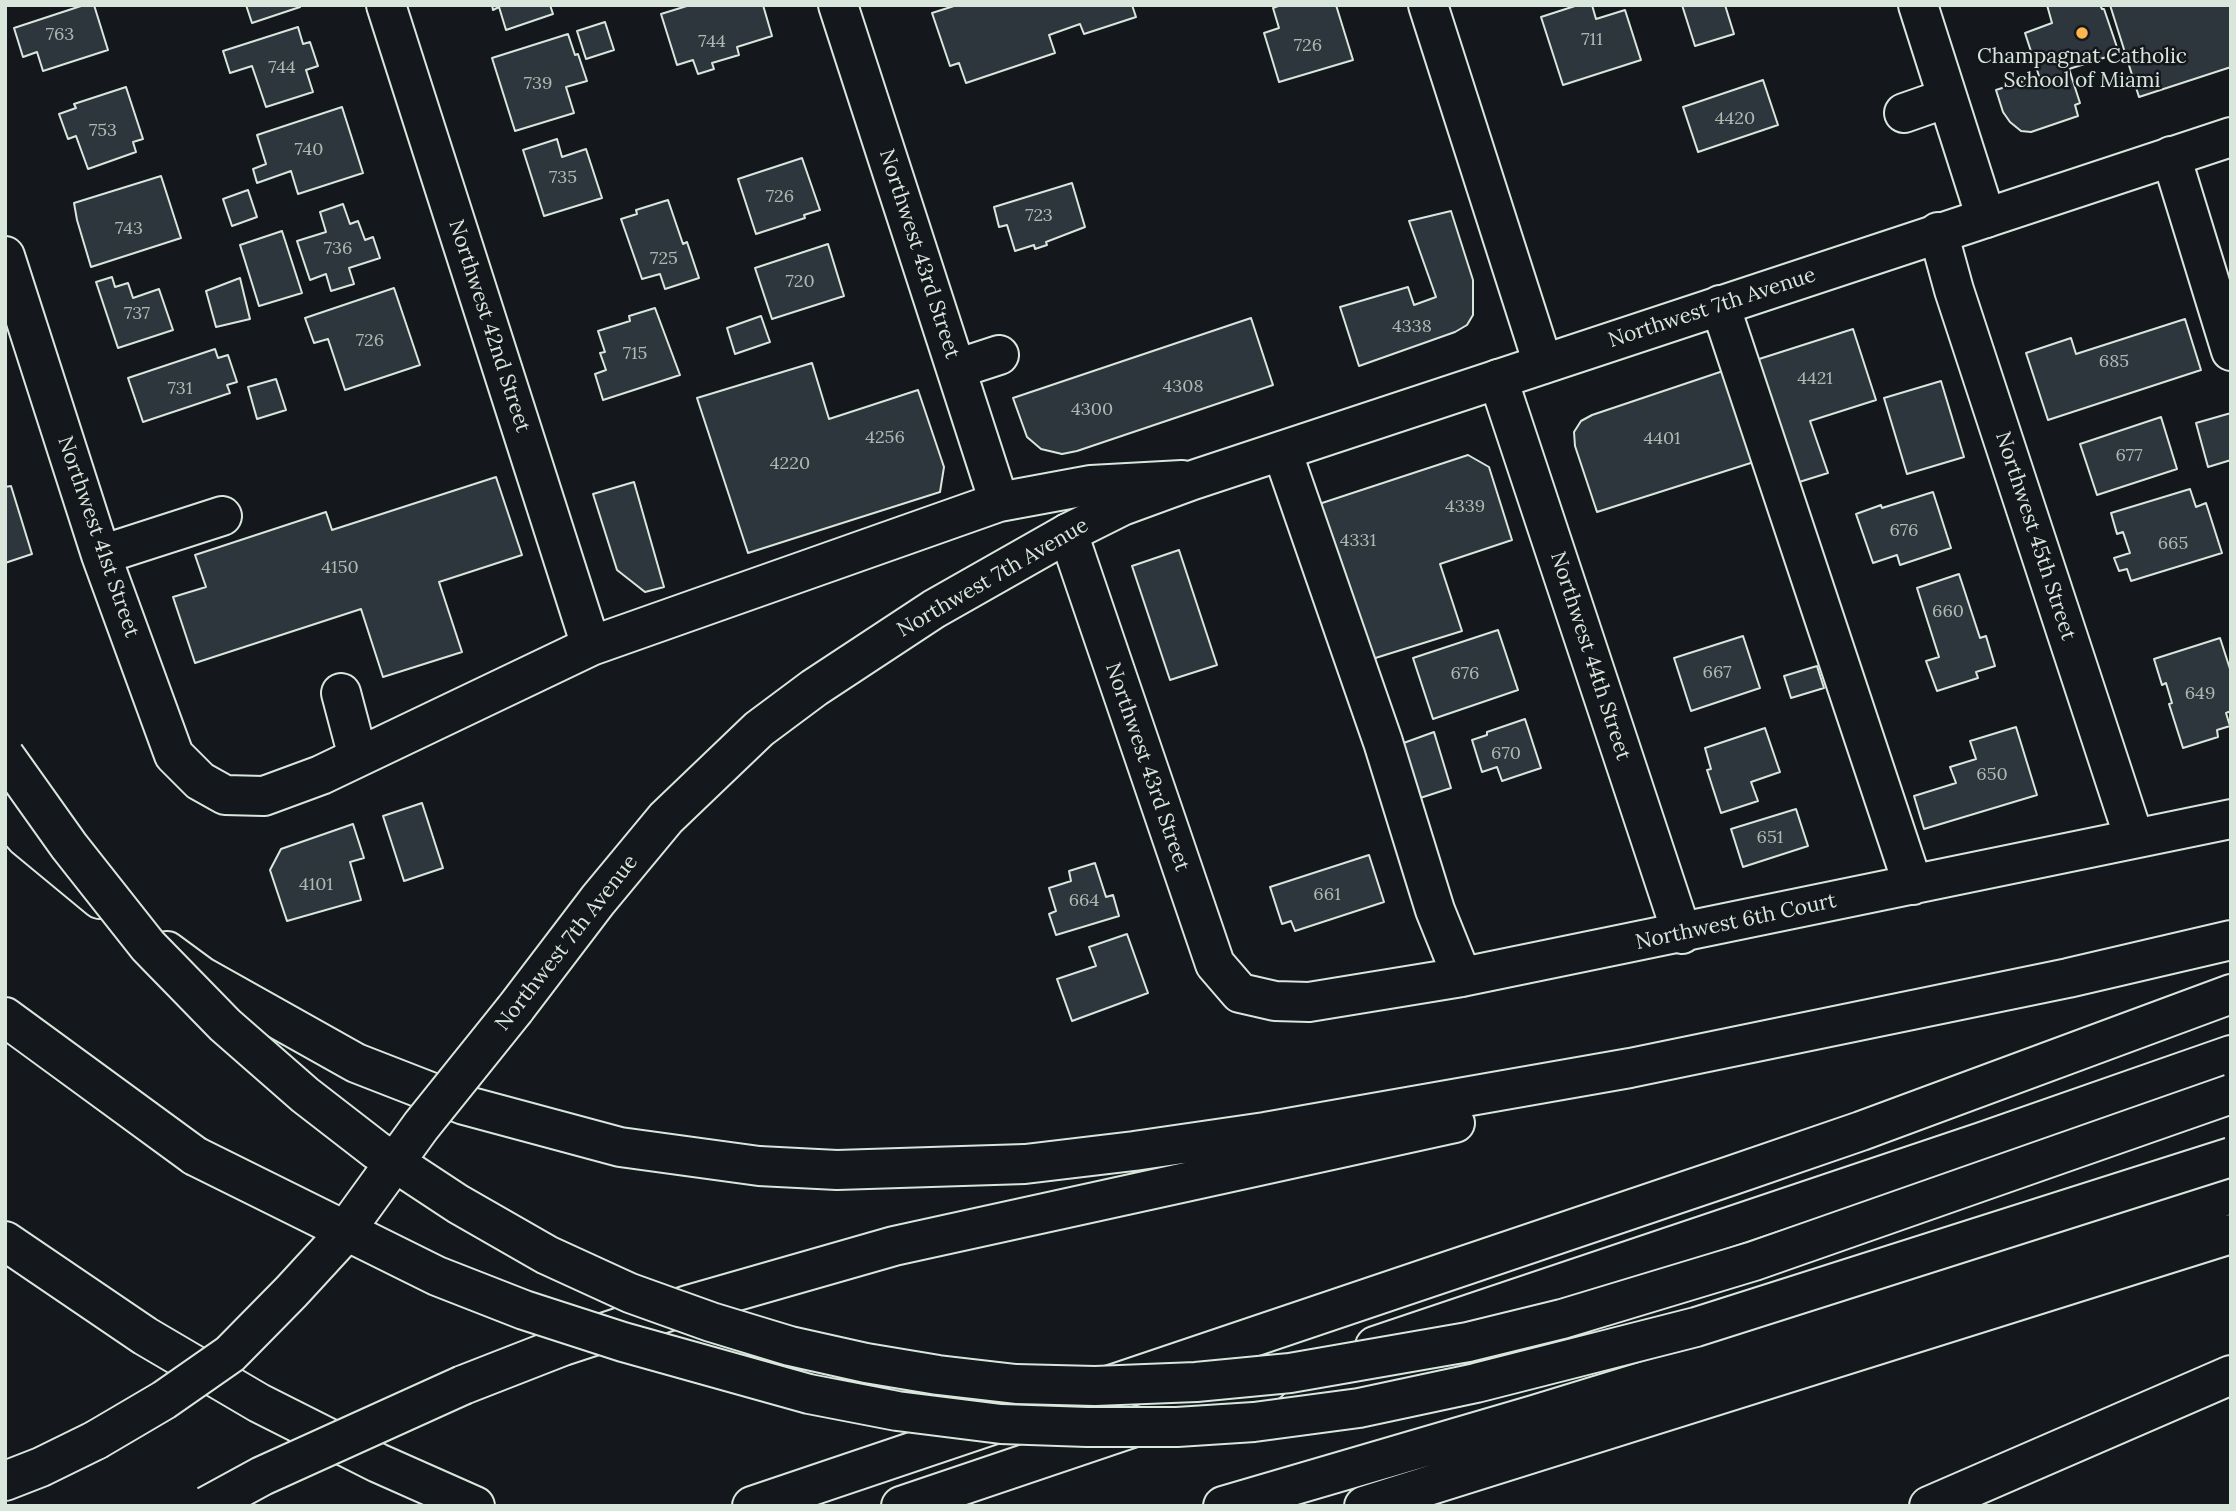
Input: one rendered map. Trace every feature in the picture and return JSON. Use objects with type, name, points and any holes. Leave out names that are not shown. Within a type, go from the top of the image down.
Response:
[{"type":"main road","name":"Northwest 42nd Street","points":[[386,5],[591,646]]},
{"type":"main road","name":"Northwest 43rd Street","points":[[838,5],[999,502]]},
{"type":"main road","points":[[1428,5],[1543,364]]},
{"type":"main road","points":[[1918,5],[1986,218]]},
{"type":"main road","points":[[1904,113],[1947,98]]},
{"type":"main road","name":"Northwest 7th Avenue","points":[[5,1481],[96,1440],[164,1400],[230,1354],[337,1242],[421,1126],[598,900],[658,828],[759,729],[814,688],[923,616],[1068,533],[1122,506],[1938,232],[2231,137]]},
{"type":"main road","points":[[2171,156],[2231,351]]},
{"type":"main road","name":"Northwest 45th Street","points":[[1938,232],[1954,290],[2134,838]]},
{"type":"main road","name":"Northwest 41st Street","points":[[5,256],[102,555],[174,755],[200,781],[225,795]]},
{"type":"main road","points":[[1720,305],[1913,885]]},
{"type":"main road","points":[[956,369],[999,355]]},
{"type":"main road","name":"Northwest 44th Street","points":[[1498,379],[1682,934]]},
{"type":"main road","points":[[1282,451],[1383,742],[1435,910],[1462,977]]},
{"type":"main road","name":"Northwest 7th Avenue","points":[[225,795],[264,796],[321,775],[591,646],[999,502],[1091,485],[1193,480]]},
{"type":"main road","points":[[102,555],[222,516]]},
{"type":"main road","name":"Northwest 43rd Street","points":[[1068,533],[1215,964],[1240,992]]},
{"type":"main road","points":[[341,693],[358,757]]},
{"type":"main road","points":[[5,756],[69,846],[148,946],[245,1042],[305,1095],[386,1157],[458,1204],[547,1255],[629,1293],[790,1346],[938,1375],[1016,1384],[1095,1387],[1196,1382],[1290,1373],[1468,1342],[1562,1319],[1754,1261],[2231,1094]]},
{"type":"main road","points":[[5,814],[25,837],[111,908],[201,976],[356,1063],[464,1105],[620,1147],[759,1166],[837,1170],[1025,1164],[1134,1152],[1265,1132],[1630,1068],[2068,978],[2231,940]]},
{"type":"main road","name":"Northwest 6th Court","points":[[1240,992],[1275,1001],[1309,1002],[1462,977],[2231,820]]},
{"type":"main road","points":[[752,1506],[1730,1176],[2231,993]]},
{"type":"main road","points":[[5,1017],[195,1156]]},
{"type":"main road","points":[[5,1048],[195,1156],[437,1276],[524,1310],[623,1342],[809,1394],[897,1411],[1001,1424],[1177,1427],[1255,1422],[1359,1408],[1476,1383],[1696,1328],[2231,1157]]},
{"type":"main road","points":[[905,1504],[1969,1147],[2231,1055]]},
{"type":"main road","points":[[207,1506],[262,1476],[463,1385],[563,1346],[701,1301],[868,1253],[1551,1101],[1630,1068]]},
{"type":"main road","points":[[1223,1506],[1891,1306],[2231,1194]]},
{"type":"main road","points":[[1364,1506],[2231,1234]]},
{"type":"main road","points":[[5,1241],[145,1336],[259,1403],[378,1463],[475,1506]]},
{"type":"main road","points":[[1929,1506],[2231,1375]]},
{"type":"main road","points":[[1911,1506],[1963,1490]]},
{"type":"building","points":[[84,5],[94,5],[108,50],[43,71],[37,52],[23,57],[14,28]]},
{"type":"building","points":[[246,5],[299,5],[300,7],[252,23]]},
{"type":"building","points":[[492,5],[550,5],[553,14],[506,30],[499,7],[493,10]]},
{"type":"building","points":[[690,5],[763,5],[772,36],[737,47],[739,55],[712,63],[714,69],[698,74],[693,60],[677,65],[661,14]]},
{"type":"building","points":[[957,5],[1132,5],[1136,17],[1084,34],[1080,24],[1049,35],[1055,53],[966,83],[959,63],[950,66],[932,13]]},
{"type":"building","points":[[1281,5],[1336,5],[1353,60],[1279,82],[1264,33],[1279,28],[1273,8]]},
{"type":"building","points":[[1578,5],[1592,5],[1596,19],[1625,10],[1641,60],[1563,85],[1541,17]]},
{"type":"building","points":[[1682,5],[1725,5],[1734,34],[1695,46]]},
{"type":"building","points":[[2047,5],[2100,5],[2104,9],[2119,53],[2069,69],[2080,103],[2075,105],[2078,116],[2031,132],[2021,131],[2003,112],[1996,90],[2039,76],[2025,33],[2052,23]]},
{"type":"building","points":[[2110,5],[2231,5],[2231,67],[2139,97]]},
{"type":"building","points":[[605,22],[614,50],[586,59],[577,31]]},
{"type":"building","points":[[298,27],[303,44],[310,42],[318,66],[306,70],[313,92],[266,107],[252,66],[230,73],[223,51]]},
{"type":"building","points":[[568,34],[587,81],[566,87],[574,113],[515,131],[492,58]]},
{"type":"building","points":[[1763,80],[1778,125],[1698,152],[1683,107]]},
{"type":"building","points":[[126,87],[143,139],[133,142],[136,152],[88,169],[76,136],[68,139],[59,114],[76,108],[74,104]]},
{"type":"building","points":[[342,107],[363,173],[298,194],[291,171],[257,183],[253,169],[266,164],[257,135]]},
{"type":"building","points":[[557,139],[562,157],[586,149],[602,198],[544,216],[523,150]]},
{"type":"building","points":[[802,158],[820,210],[804,215],[805,218],[756,234],[738,179]]},
{"type":"building","points":[[161,176],[181,238],[91,267],[74,203]]},
{"type":"building","points":[[1072,183],[1085,227],[1046,242],[1047,245],[1035,249],[1034,245],[1015,251],[1007,225],[999,227],[994,207]]},
{"type":"building","points":[[248,190],[257,217],[232,226],[223,199]]},
{"type":"building","points":[[668,200],[683,244],[687,242],[699,278],[665,289],[660,274],[642,279],[621,219],[637,214],[636,210]]},
{"type":"building","points":[[343,204],[350,224],[358,221],[365,240],[373,237],[380,258],[349,268],[354,284],[331,291],[326,274],[310,280],[297,241],[326,232],[320,212]]},
{"type":"building","points":[[1451,211],[1473,280],[1473,315],[1467,325],[1455,332],[1359,366],[1340,307],[1408,287],[1414,305],[1436,297],[1409,221]]},
{"type":"building","points":[[282,231],[302,293],[259,306],[240,245]]},
{"type":"building","points":[[828,244],[844,296],[772,319],[755,268]]},
{"type":"building","points":[[112,277],[115,287],[128,283],[133,298],[159,289],[173,330],[118,348],[96,282]]},
{"type":"building","points":[[240,278],[250,319],[216,327],[206,291]]},
{"type":"building","points":[[394,288],[420,365],[345,390],[328,339],[314,343],[305,318]]},
{"type":"building","points":[[655,308],[680,375],[603,400],[595,374],[606,370],[600,353],[605,352],[598,331],[630,321],[629,316]]},
{"type":"building","points":[[761,316],[770,342],[735,354],[727,328]]},
{"type":"building","points":[[1251,318],[1273,385],[1077,451],[1062,454],[1041,449],[1027,437],[1013,398]]},
{"type":"building","points":[[2185,319],[2201,370],[2048,420],[2026,353],[2071,338],[2076,354]]},
{"type":"building","points":[[1853,329],[1876,400],[1810,421],[1828,473],[1796,483],[1756,360]]},
{"type":"building","points":[[215,349],[218,358],[228,355],[237,382],[227,385],[230,393],[143,422],[128,378]]},
{"type":"building","points":[[812,363],[829,419],[918,390],[944,467],[940,492],[748,553],[697,398]]},
{"type":"building","points":[[1729,369],[1757,461],[1597,512],[1575,446],[1574,432],[1581,421]]},
{"type":"building","points":[[276,379],[286,410],[257,419],[248,387]]},
{"type":"building","points":[[1941,381],[1964,457],[1907,474],[1884,398]]},
{"type":"building","points":[[2231,413],[2231,460],[2208,467],[2196,423]]},
{"type":"building","points":[[2161,417],[2177,469],[2097,495],[2080,444]]},
{"type":"building","points":[[1468,455],[1489,467],[1512,540],[1440,564],[1462,631],[1369,660],[1319,504]]},
{"type":"building","points":[[496,477],[522,555],[439,582],[462,652],[383,677],[361,609],[195,663],[173,597],[206,587],[195,555],[326,512],[332,530]]},
{"type":"building","points":[[634,482],[664,587],[645,592],[617,570],[593,494]]},
{"type":"building","points":[[11,486],[32,554],[5,563],[5,487]]},
{"type":"building","points":[[2190,489],[2196,507],[2206,503],[2222,553],[2131,581],[2127,569],[2119,571],[2114,558],[2130,553],[2123,532],[2117,534],[2111,513]]},
{"type":"building","points":[[1933,492],[1951,548],[1900,565],[1897,555],[1873,563],[1856,514]]},
{"type":"building","points":[[1179,550],[1217,665],[1170,680],[1132,566]]},
{"type":"building","points":[[1959,574],[1980,638],[1986,636],[1995,666],[1976,672],[1978,678],[1937,691],[1926,661],[1939,657],[1917,588]]},
{"type":"building","points":[[1498,630],[1518,690],[1433,719],[1413,658]]},
{"type":"building","points":[[1743,636],[1760,688],[1691,711],[1674,658]]},
{"type":"building","points":[[2220,638],[2231,672],[2231,711],[2226,713],[2230,726],[2217,730],[2218,737],[2183,748],[2169,704],[2172,703],[2166,683],[2162,685],[2154,659]]},
{"type":"building","points":[[1817,666],[1824,688],[1791,698],[1784,676]]},
{"type":"building","points":[[1525,719],[1541,768],[1502,781],[1497,767],[1482,772],[1472,740]]},
{"type":"building","points":[[2016,727],[2037,795],[1924,829],[1914,796],[1956,783],[1950,767],[1976,759],[1970,741]]},
{"type":"building","points":[[1765,728],[1780,772],[1751,782],[1758,801],[1721,813],[1707,770],[1711,769],[1705,748]]},
{"type":"building","points":[[1434,732],[1451,788],[1417,799],[1398,745]]},
{"type":"building","points":[[422,803],[443,868],[404,881],[383,816]]},
{"type":"building","points":[[1796,809],[1808,846],[1743,867],[1731,829]]},
{"type":"building","points":[[353,824],[364,858],[350,862],[361,900],[287,921],[270,870],[281,849]]},
{"type":"building","points":[[1369,855],[1384,902],[1295,931],[1291,921],[1282,924],[1270,887]]},
{"type":"building","points":[[1095,863],[1106,897],[1113,895],[1119,916],[1056,935],[1049,914],[1056,911],[1049,888],[1071,881],[1069,871]]},
{"type":"building","points":[[1127,934],[1148,993],[1072,1021],[1057,979],[1096,966],[1089,947]]},
{"type":"place","name":"Champagnat Catholic School of Miami","points":[[2082,33]]}]
